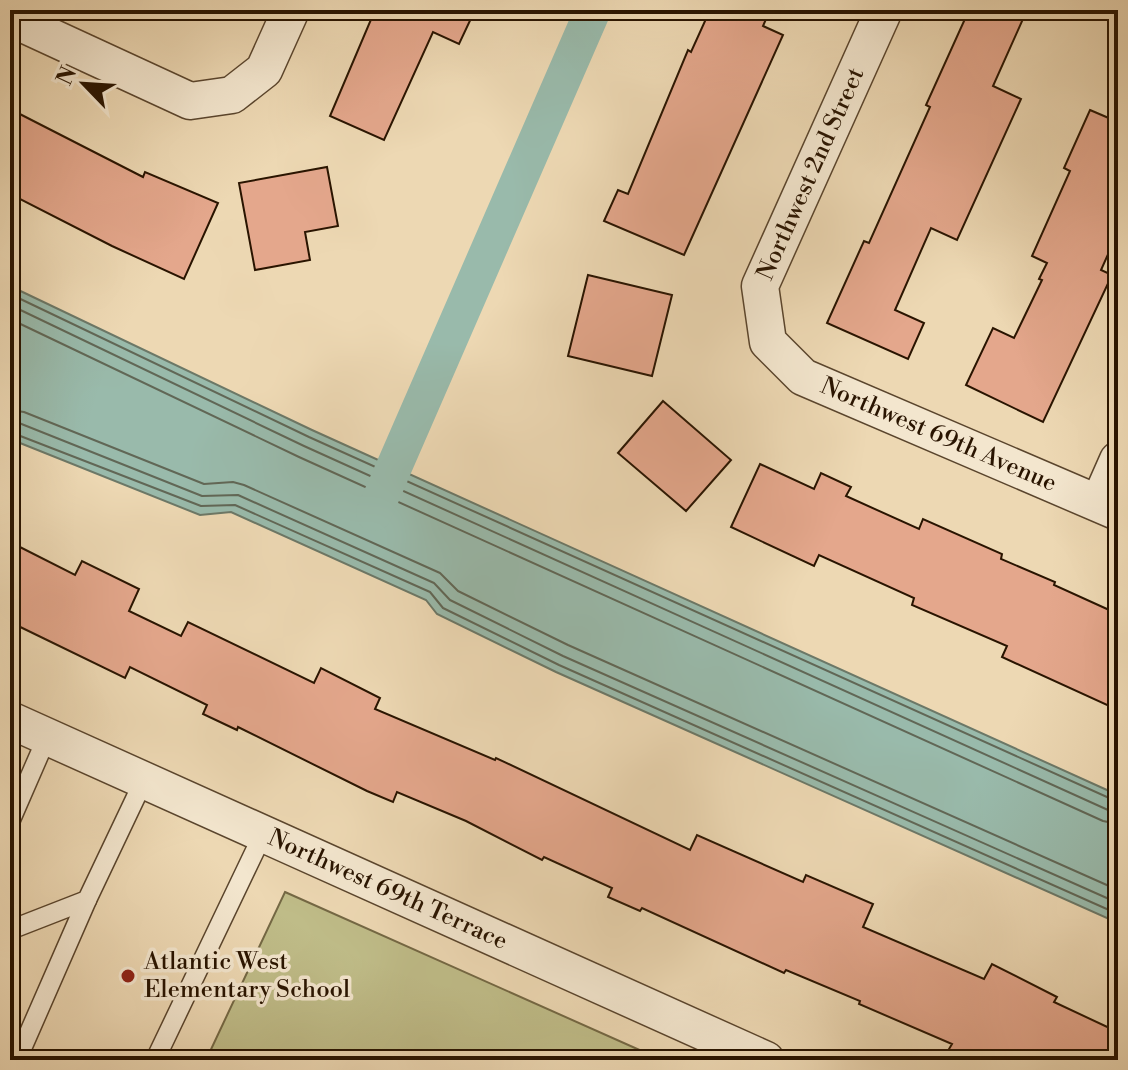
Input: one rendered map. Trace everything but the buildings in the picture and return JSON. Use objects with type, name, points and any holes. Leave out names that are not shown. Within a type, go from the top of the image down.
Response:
[{"type":"street","points":[[10,18],[190,101],[232,95],[264,70],[291,10]]},
{"type":"street","name":"Northwest 2nd Street","points":[[768,342],[760,286],[884,10]]},
{"type":"street","name":"Northwest 69th Avenue","points":[[768,342],[803,377],[1108,507]]},
{"type":"street","points":[[1108,507],[1118,460]]},
{"type":"street","name":"Northwest 69th Terrace","points":[[10,720],[766,1060]]},
{"type":"lane","points":[[11,816],[47,737]]},
{"type":"lane","points":[[17,1060],[144,780]]},
{"type":"lane","points":[[155,1060],[263,834]]},
{"type":"lane","points":[[10,930],[87,900]]},
{"type":"shaded area","points":[[285,892],[662,1060],[206,1060]]},
{"type":"water","points":[[10,286],[312,430],[1118,795],[1118,923],[556,672],[437,614],[426,600],[231,512],[200,515],[10,439]]},
{"type":"waterway","points":[[374,513],[593,10]]},
{"type":"place","name":"Atlantic West Elementary School","points":[[128,976]]}]
